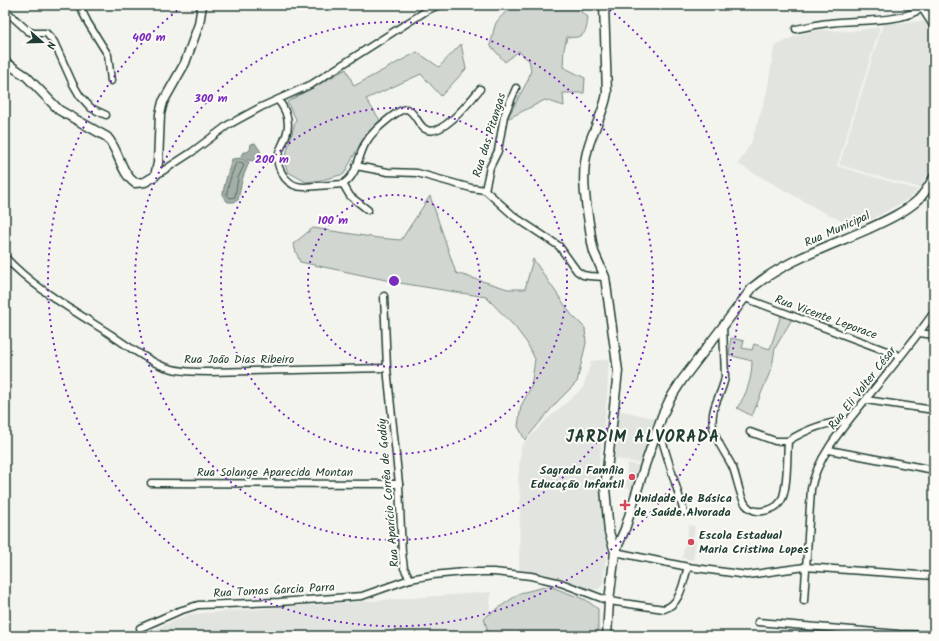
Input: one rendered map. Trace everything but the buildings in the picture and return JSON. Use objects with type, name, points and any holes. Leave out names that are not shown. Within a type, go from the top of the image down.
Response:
[{"type":"main road","points":[[5,62],[26,76],[59,110],[107,137],[112,142],[121,163],[131,180],[135,183],[140,183],[155,176],[158,163],[160,114],[162,102],[185,63],[199,24],[202,5]]},
{"type":"main road","points":[[604,5],[607,93],[605,105],[588,146],[584,183],[594,252],[605,277],[618,371],[604,488],[609,532],[615,552],[609,601],[607,636]]},
{"type":"main road","points":[[922,7],[934,25]]},
{"type":"main road","name":"Rua Municipal","points":[[615,552],[625,529],[658,427],[670,399],[678,386],[753,287],[782,268],[880,223],[913,204],[921,197],[934,177]]},
{"type":"street","points":[[79,5],[88,23],[108,55],[111,81]]},
{"type":"street","points":[[155,176],[192,152],[228,125],[261,107],[312,84],[426,11],[439,5]]},
{"type":"street","points":[[796,29],[829,23],[902,17],[916,13],[922,7]]},
{"type":"street","points":[[5,10],[28,31],[33,33],[46,33],[48,35],[54,42],[80,96],[91,108],[106,115]]},
{"type":"street","name":"Rua das Pitangas","points":[[485,190],[490,167],[498,151],[504,116],[516,88]]},
{"type":"street","points":[[278,100],[284,108],[288,126],[276,162],[278,168],[289,182],[298,187],[343,184],[350,179],[365,143],[373,132],[400,110],[410,110],[425,129],[437,130],[449,123],[480,89]]},
{"type":"street","points":[[356,166],[388,172],[417,173],[471,188],[485,190],[515,217],[559,246],[577,271],[583,275],[605,277]]},
{"type":"street","points":[[343,184],[350,196],[368,210]]},
{"type":"street","name":"Rua João Dias Ribeiro","points":[[5,257],[14,267],[51,296],[125,344],[163,366],[172,369],[183,372],[210,372],[387,368]]},
{"type":"street","name":"Rua Aparício Corrêa de Godóy","points":[[384,296],[387,368],[399,484],[402,553],[404,568],[410,579],[464,572],[494,572],[531,576],[561,584],[609,601],[664,609],[670,607],[675,602],[679,595],[688,567]]},
{"type":"street","name":"Rua Vicente Leporace","points":[[745,298],[900,356]]},
{"type":"street","name":"Rua Eli Valter César","points":[[804,601],[809,509],[813,481],[820,463],[848,420],[866,400],[934,312]]},
{"type":"street","points":[[723,326],[725,377],[713,409],[713,428],[734,472],[745,504],[752,509],[760,511],[771,509],[777,506],[781,501],[785,484],[788,441]]},
{"type":"street","points":[[919,333],[934,335]]},
{"type":"street","points":[[866,400],[934,410]]},
{"type":"street","points":[[750,432],[775,441],[788,441],[823,424],[848,420]]},
{"type":"street","points":[[658,427],[684,512]]},
{"type":"street","points":[[829,450],[934,470]]},
{"type":"street","name":"Rua Solange Aparecida Montan","points":[[151,483],[399,484]]},
{"type":"street","points":[[615,552],[688,567],[747,575],[805,567],[934,576]]},
{"type":"street","name":"Rua Tomas Garcia Parra","points":[[140,628],[188,607],[362,596],[410,579]]},
{"type":"street","points":[[758,622],[899,634],[934,635]]},
{"type":"shaded area","points":[[510,5],[582,5],[581,12],[588,17],[586,30],[583,35],[567,37],[564,49],[563,67],[585,78],[584,93],[563,93],[564,106],[545,100],[507,119],[528,80],[531,70],[529,60],[519,51],[505,62],[490,45],[496,23],[508,10]]},
{"type":"shaded area","points":[[924,21],[934,33],[934,164],[920,188],[839,165],[883,24]]},
{"type":"shaded area","points":[[880,27],[837,166],[918,190],[910,198],[856,228],[821,211],[738,164],[751,143],[767,91],[774,47],[797,35],[818,30],[851,31]]},
{"type":"shaded area","points":[[461,44],[466,69],[441,96],[421,74],[366,99],[380,120],[360,144],[344,174],[322,180],[306,182],[288,172],[284,162],[296,119],[287,102],[346,69],[354,86],[417,52],[439,67]]},
{"type":"shaded area","points":[[430,196],[456,273],[508,289],[525,289],[533,259],[571,314],[585,328],[586,343],[577,382],[556,403],[525,440],[518,426],[521,406],[531,387],[535,359],[527,343],[515,327],[486,297],[400,283],[300,262],[293,244],[313,228],[401,240]]},
{"type":"shaded area","points":[[781,315],[792,319],[775,348],[772,367],[752,416],[737,408],[744,397],[748,386],[752,361],[729,355],[731,338],[744,341],[742,348],[752,350],[754,344],[770,349]]},
{"type":"shaded area","points":[[609,359],[607,397],[599,466],[607,549],[603,584],[599,589],[591,590],[567,581],[519,570],[520,495],[518,480],[521,446],[546,420],[583,388],[591,361]]},
{"type":"shaded area","points":[[619,410],[657,419],[643,464],[613,458]]},
{"type":"shaded area","name":"Sagrada Família Educação Infantil","points":[[627,463],[642,466],[635,489],[626,488]]},
{"type":"shaded area","name":"Escola Estadual Maria Cristina Lopes","points":[[689,525],[695,526],[693,540],[696,541],[693,560],[682,558]]},
{"type":"shaded area","points":[[549,586],[586,600],[598,609],[598,636],[489,636],[484,618],[520,593]]},
{"type":"shaded area","points":[[491,592],[488,636],[139,636],[190,614]]},
{"type":"water","points":[[255,143],[261,152],[254,161],[248,160],[241,156],[243,152],[250,150],[251,144]]},
{"type":"water","points":[[241,158],[249,162],[242,180],[238,200],[228,202],[223,194],[228,172],[232,159]]},
{"type":"place","name":"Sagrada Família Educação Infantil","points":[[632,477]]},
{"type":"place","name":"Unidade de Básica de Saúde Alvorada","points":[[625,505]]},
{"type":"place","name":"Escola Estadual Maria Cristina Lopes","points":[[691,542]]},
{"type":"district","name":"JARDIM ALVORADA","points":[[643,436]]}]
